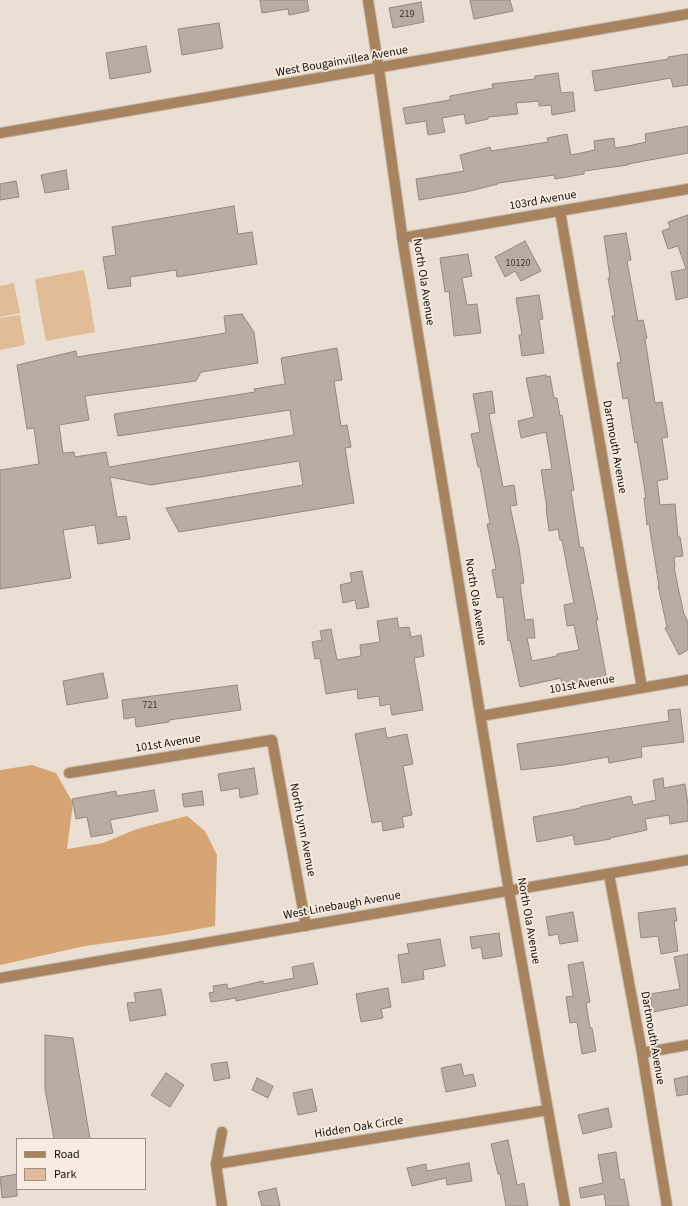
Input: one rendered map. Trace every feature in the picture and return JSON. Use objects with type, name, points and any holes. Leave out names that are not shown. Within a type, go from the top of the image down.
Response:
[{"type":"street","name":"North Ola Avenue","points":[[368,0],[379,68],[402,238],[509,891],[564,1206]]},
{"type":"street","name":"West Bougainvillea Avenue","points":[[0,133],[688,14]]},
{"type":"street","name":"103rd Avenue","points":[[402,238],[688,189]]},
{"type":"street","name":"Dartmouth Avenue","points":[[560,211],[642,688]]},
{"type":"street","name":"101st Avenue","points":[[480,716],[688,680]]},
{"type":"street","name":"101st Avenue","points":[[69,773],[272,740]]},
{"type":"street","name":"North Lynn Avenue","points":[[272,740],[306,926]]},
{"type":"street","name":"West Linebaugh Avenue","points":[[0,978],[688,860]]},
{"type":"street","name":"Dartmouth Avenue","points":[[610,874],[668,1206]]},
{"type":"street","points":[[642,1053],[688,1044]]},
{"type":"street","name":"Hidden Oak Circle","points":[[216,1164],[548,1110]]},
{"type":"street","points":[[222,1132],[216,1164],[222,1206]]},
{"type":"green space","points":[[84,270],[90,301],[40,310],[35,279]]},
{"type":"green space","points":[[14,283],[20,313],[0,317],[0,286]]},
{"type":"green space","points":[[90,301],[95,332],[46,341],[40,310]]},
{"type":"green space","points":[[20,315],[25,345],[0,350],[0,318]]},
{"type":"shaded area","points":[[32,765],[56,773],[73,803],[67,849],[103,843],[137,829],[187,816],[205,831],[217,855],[215,926],[165,935],[85,946],[0,965],[0,770]]},
{"type":"building","points":[[260,0],[307,0],[309,11],[289,15],[288,9],[262,13]]},
{"type":"building","points":[[470,0],[510,0],[513,11],[474,19]]},
{"type":"building","points":[[421,2],[424,22],[393,28],[389,8]]},
{"type":"building","points":[[219,23],[223,48],[182,55],[178,29]]},
{"type":"building","points":[[146,46],[151,72],[110,79],[106,53]]},
{"type":"building","points":[[688,54],[688,85],[673,87],[671,78],[595,91],[592,71],[669,59],[668,57]]},
{"type":"building","points":[[558,73],[561,93],[573,92],[575,111],[552,115],[551,105],[539,106],[539,101],[516,103],[518,114],[488,117],[488,119],[466,124],[464,114],[442,118],[445,132],[428,135],[426,121],[406,124],[403,108],[450,100],[450,96],[493,88],[492,84],[535,79],[535,76]]},
{"type":"building","points":[[688,126],[688,153],[628,165],[584,171],[584,174],[555,179],[554,175],[498,183],[466,192],[419,200],[416,179],[464,171],[460,155],[490,147],[491,151],[548,142],[547,138],[567,134],[571,155],[595,150],[594,141],[614,138],[615,148],[628,146],[646,142],[645,134]]},
{"type":"building","points":[[66,170],[69,189],[45,193],[41,175]]},
{"type":"building","points":[[16,181],[19,197],[0,200],[0,184]]},
{"type":"building","points":[[234,206],[238,234],[252,232],[257,264],[177,277],[176,270],[130,277],[131,286],[108,289],[103,257],[116,255],[112,227]]},
{"type":"building","points":[[688,215],[688,297],[676,300],[671,272],[686,269],[678,246],[668,249],[662,231],[670,228],[668,222]]},
{"type":"building","points":[[626,233],[631,260],[627,261],[638,321],[643,320],[647,338],[645,339],[655,403],[662,402],[668,437],[662,438],[668,479],[657,481],[660,505],[675,504],[678,537],[680,537],[683,556],[674,557],[674,567],[679,592],[684,614],[688,622],[688,650],[679,655],[665,628],[667,627],[658,586],[649,524],[647,525],[644,498],[646,498],[637,442],[635,443],[628,398],[623,399],[617,363],[621,362],[612,316],[615,316],[608,278],[610,278],[604,236]]},
{"type":"building","points":[[525,241],[541,271],[521,281],[515,271],[505,277],[495,257]]},
{"type":"building","points":[[468,254],[472,276],[462,278],[467,305],[477,304],[481,333],[454,336],[449,291],[445,292],[440,258]]},
{"type":"building","points":[[539,295],[543,319],[539,320],[544,353],[522,356],[519,335],[522,335],[516,298]]},
{"type":"building","points":[[242,314],[254,332],[258,363],[201,372],[196,381],[85,396],[89,420],[59,425],[63,453],[74,452],[75,457],[106,452],[109,467],[294,435],[290,410],[118,436],[114,414],[255,392],[254,389],[285,384],[281,358],[337,348],[342,380],[334,381],[341,426],[347,425],[351,447],[345,448],[354,503],[179,532],[166,508],[303,485],[299,461],[151,485],[110,477],[117,517],[126,516],[130,539],[98,544],[95,525],[63,530],[71,578],[0,589],[0,470],[39,464],[34,428],[27,429],[17,365],[76,351],[77,357],[226,333],[224,316]]},
{"type":"building","points":[[546,375],[546,377],[550,376],[554,398],[557,398],[560,416],[562,415],[574,490],[571,491],[580,548],[583,547],[598,620],[596,620],[606,676],[562,685],[561,678],[520,687],[510,640],[508,641],[503,597],[497,598],[492,570],[496,569],[487,524],[490,524],[480,467],[478,467],[471,434],[480,432],[473,394],[492,391],[495,413],[489,414],[503,487],[514,485],[517,505],[510,506],[519,548],[524,583],[520,584],[525,620],[533,619],[535,638],[527,638],[532,661],[557,656],[557,654],[579,650],[574,625],[567,626],[564,605],[574,603],[562,540],[560,540],[558,529],[549,531],[541,470],[552,469],[546,432],[521,438],[518,421],[534,417],[526,378]]},
{"type":"building","points":[[362,571],[369,607],[357,609],[355,600],[343,603],[340,585],[352,582],[350,573]]},
{"type":"building","points":[[397,618],[399,628],[409,627],[411,637],[421,635],[424,656],[414,658],[423,710],[392,715],[390,704],[380,706],[379,696],[358,699],[357,689],[326,694],[320,658],[315,659],[312,642],[322,640],[320,631],[331,629],[337,660],[361,656],[360,645],[380,642],[377,621]]},
{"type":"building","points":[[103,673],[108,698],[67,705],[63,681]]},
{"type":"building","points":[[237,685],[241,710],[169,720],[169,722],[136,727],[135,717],[124,719],[122,700]]},
{"type":"building","points":[[680,709],[684,742],[641,747],[642,757],[609,763],[608,757],[563,765],[521,770],[517,744],[669,721],[668,710]]},
{"type":"building","points":[[385,728],[387,738],[407,734],[413,764],[403,766],[412,815],[402,817],[404,827],[383,831],[382,821],[372,823],[355,734]]},
{"type":"building","points":[[254,768],[258,794],[240,798],[239,788],[221,791],[218,774]]},
{"type":"building","points":[[663,778],[664,788],[685,784],[688,805],[688,821],[670,824],[669,815],[645,819],[647,830],[610,838],[611,839],[575,845],[573,835],[537,842],[533,817],[581,808],[580,807],[631,796],[633,805],[656,800],[653,780]]},
{"type":"building","points":[[154,790],[158,811],[110,820],[113,833],[91,837],[87,817],[76,819],[72,799],[116,791],[117,796]]},
{"type":"building","points":[[202,791],[204,805],[184,807],[182,794]]},
{"type":"building","points":[[675,908],[677,921],[674,921],[678,951],[661,954],[658,936],[641,938],[638,913]]},
{"type":"building","points":[[573,912],[578,941],[560,944],[558,934],[549,936],[546,917]]},
{"type":"building","points":[[499,933],[502,956],[483,959],[481,947],[472,949],[470,937]]},
{"type":"building","points":[[440,939],[445,966],[423,970],[424,979],[402,983],[398,955],[409,953],[407,944]]},
{"type":"building","points":[[688,954],[688,1005],[653,1012],[650,994],[680,989],[674,957]]},
{"type":"building","points":[[583,962],[590,1002],[586,1003],[596,1051],[582,1054],[577,1022],[570,1023],[566,997],[573,996],[568,965]]},
{"type":"building","points":[[313,963],[318,984],[236,1001],[236,998],[211,1002],[209,993],[214,992],[213,986],[227,984],[228,989],[263,981],[263,984],[294,978],[292,967]]},
{"type":"building","points":[[388,988],[391,1007],[381,1009],[383,1018],[361,1022],[356,994]]},
{"type":"building","points":[[161,989],[166,1015],[130,1021],[127,1003],[136,1002],[134,993]]},
{"type":"building","points":[[45,1035],[73,1038],[90,1138],[54,1138],[45,1089]]},
{"type":"building","points":[[227,1062],[230,1078],[214,1081],[211,1064]]},
{"type":"building","points":[[461,1064],[464,1076],[473,1074],[476,1086],[446,1092],[441,1068]]},
{"type":"building","points":[[166,1073],[184,1085],[170,1107],[151,1095]]},
{"type":"building","points":[[688,1076],[688,1094],[677,1096],[674,1079]]},
{"type":"building","points":[[257,1078],[273,1086],[268,1098],[252,1090]]},
{"type":"building","points":[[312,1089],[317,1111],[298,1115],[293,1093]]},
{"type":"building","points":[[608,1108],[612,1127],[583,1134],[578,1115]]},
{"type":"building","points":[[508,1140],[517,1185],[524,1183],[528,1206],[506,1206],[500,1174],[498,1174],[491,1144]]},
{"type":"building","points":[[616,1152],[620,1180],[624,1179],[629,1206],[606,1206],[604,1194],[581,1198],[579,1188],[603,1183],[598,1155]]},
{"type":"building","points":[[469,1163],[472,1181],[447,1185],[446,1178],[412,1186],[407,1168],[426,1164],[427,1171]]},
{"type":"building","points":[[16,1174],[17,1196],[2,1198],[0,1177]]},
{"type":"building","points":[[276,1188],[280,1206],[262,1206],[258,1192]]}]
